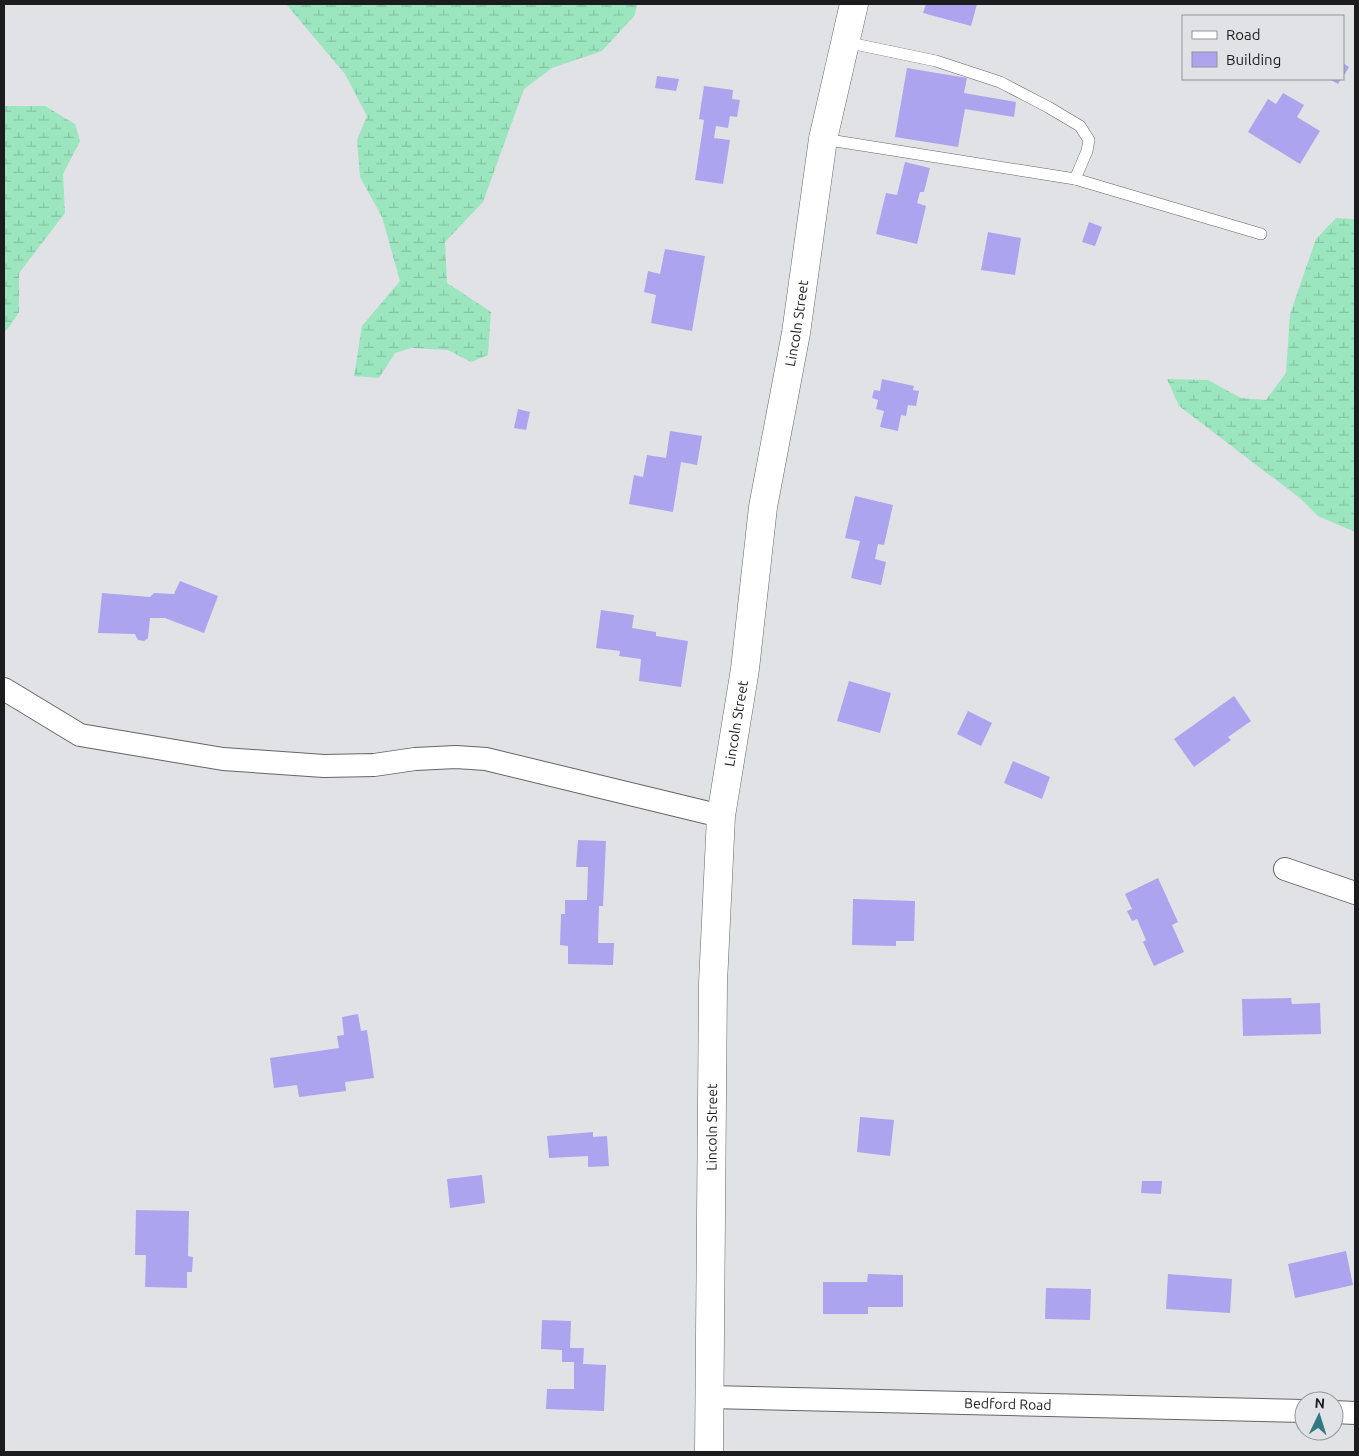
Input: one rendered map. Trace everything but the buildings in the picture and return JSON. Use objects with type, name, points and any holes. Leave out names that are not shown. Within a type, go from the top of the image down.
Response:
[{"type":"main road","name":"Lincoln Street","points":[[710,1452],[713,983],[721,816],[745,669],[763,507],[796,333],[823,139],[854,4]]},
{"type":"street","points":[[4,689],[80,735],[223,759],[324,766],[374,765],[432,758],[486,759],[721,816]]},
{"type":"street","points":[[1285,869],[1355,893]]},
{"type":"street","name":"Bedford Road","points":[[710,1397],[1294,1411]]},
{"type":"lane","points":[[845,42],[936,61],[1000,82],[1080,126],[1089,140],[1088,151],[1075,179]]},
{"type":"lane","points":[[823,139],[1075,179],[1261,234]]},
{"type":"green space","points":[[286,4],[637,4],[635,15],[602,51],[552,68],[524,89],[483,202],[445,242],[447,283],[491,312],[488,355],[471,362],[448,350],[411,348],[395,353],[379,378],[354,376],[362,326],[400,281],[382,217],[360,177],[357,140],[367,116],[345,74]]},
{"type":"green space","points":[[4,106],[45,106],[75,124],[80,141],[63,174],[65,213],[19,273],[19,312],[4,332]]},
{"type":"green space","points":[[1336,218],[1354,219],[1355,221],[1355,532],[1318,516],[1301,499],[1179,406],[1167,379],[1208,380],[1241,398],[1266,400],[1286,373],[1290,314],[1316,239]]}]
